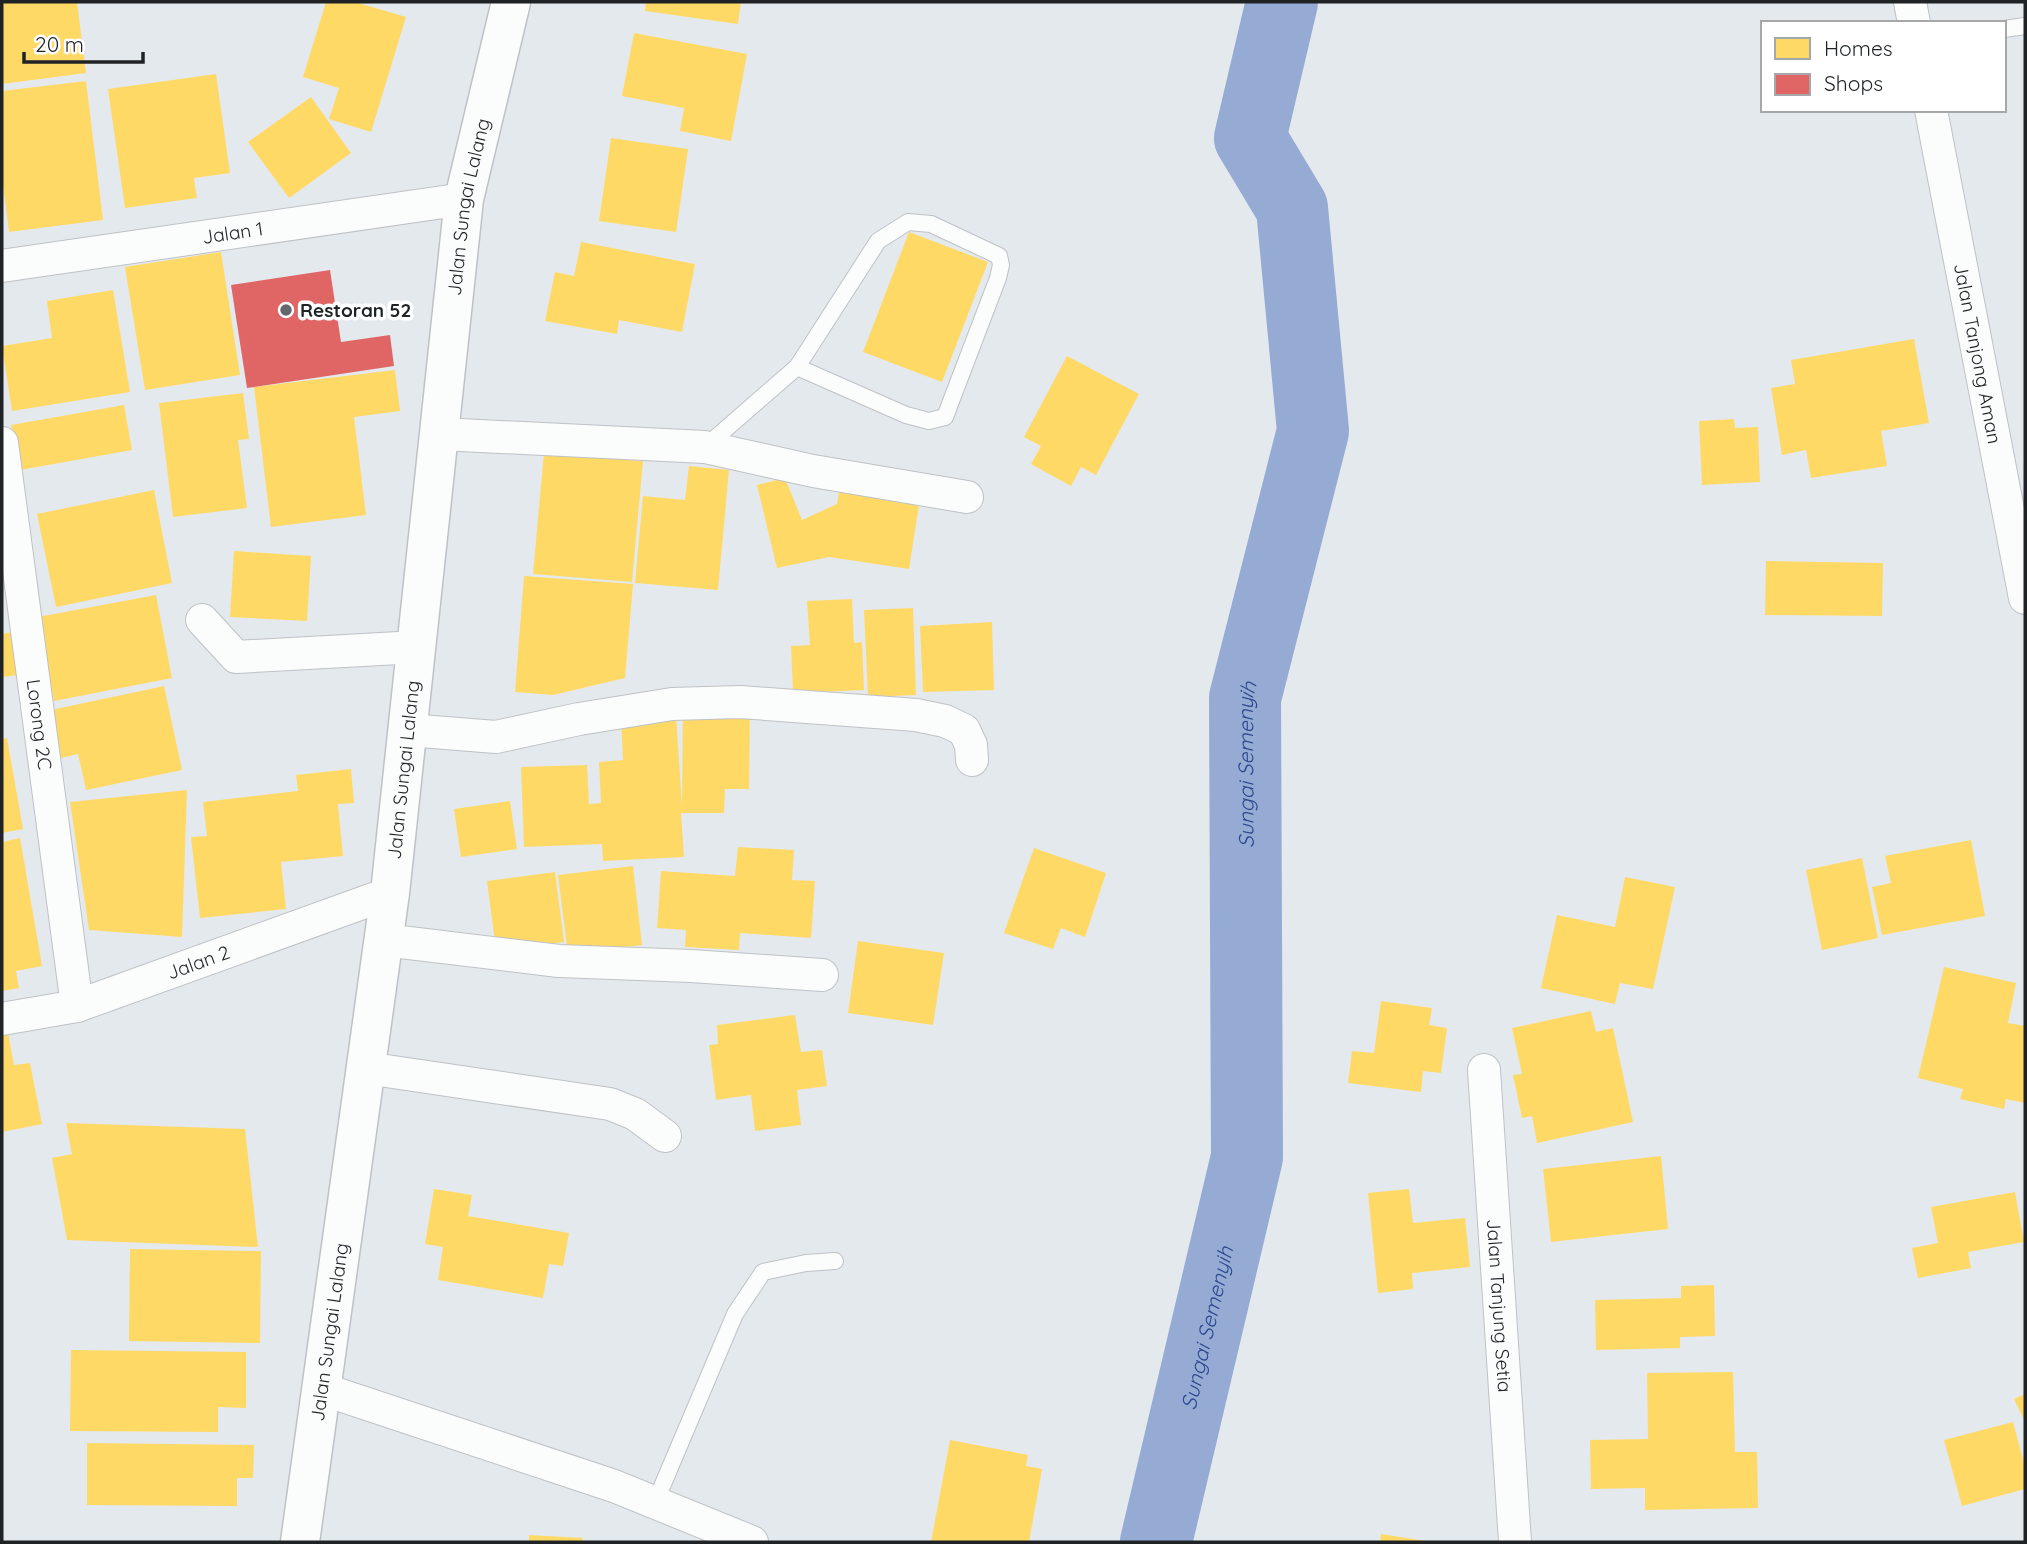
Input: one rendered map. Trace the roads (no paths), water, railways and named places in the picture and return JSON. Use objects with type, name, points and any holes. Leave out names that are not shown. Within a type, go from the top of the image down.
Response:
[{"type":"street","name":"Jalan Sungai Lalang","points":[[300,1542],[390,893],[464,199],[511,2]]},
{"type":"street","points":[[1910,2],[1914,21]]},
{"type":"street","name":"Jalan Tanjong Aman","points":[[1931,112],[2024,586]]},
{"type":"street","name":"Jalan 1","points":[[2,266],[464,199]]},
{"type":"street","points":[[440,434],[705,447],[813,471],[967,497]]},
{"type":"street","name":"Lorong 2C","points":[[2,443],[77,1006]]},
{"type":"street","points":[[202,620],[236,657],[417,647]]},
{"type":"street","points":[[408,730],[496,737],[579,719],[672,704],[740,702],[916,715],[945,721],[964,730],[971,746],[972,760]]},
{"type":"street","name":"Jalan 2","points":[[2,1019],[77,1006],[390,893]]},
{"type":"street","points":[[384,940],[559,961],[822,975]]},
{"type":"street","points":[[366,1068],[610,1104],[635,1114],[665,1136]]},
{"type":"street","name":"Jalan Tanjung Setia","points":[[1484,1070],[1515,1542]]},
{"type":"street","points":[[322,1388],[614,1486],[752,1542]]},
{"type":"lane","points":[[2006,29],[2025,26]]},
{"type":"lane","points":[[705,447],[797,367],[878,241],[908,222],[931,224],[999,256],[1001,265],[998,278],[945,417],[929,421],[906,415],[797,367]]},
{"type":"lane","points":[[655,1503],[735,1314],[763,1272],[806,1263],[835,1261]]},
{"type":"waterway","name":"Sungai Semenyih","points":[[1156,1542],[1247,1157],[1245,698],[1313,431],[1292,208],[1250,138],[1282,2]]},
{"type":"place","name":"Restoran 52","points":[[286,310]]}]
